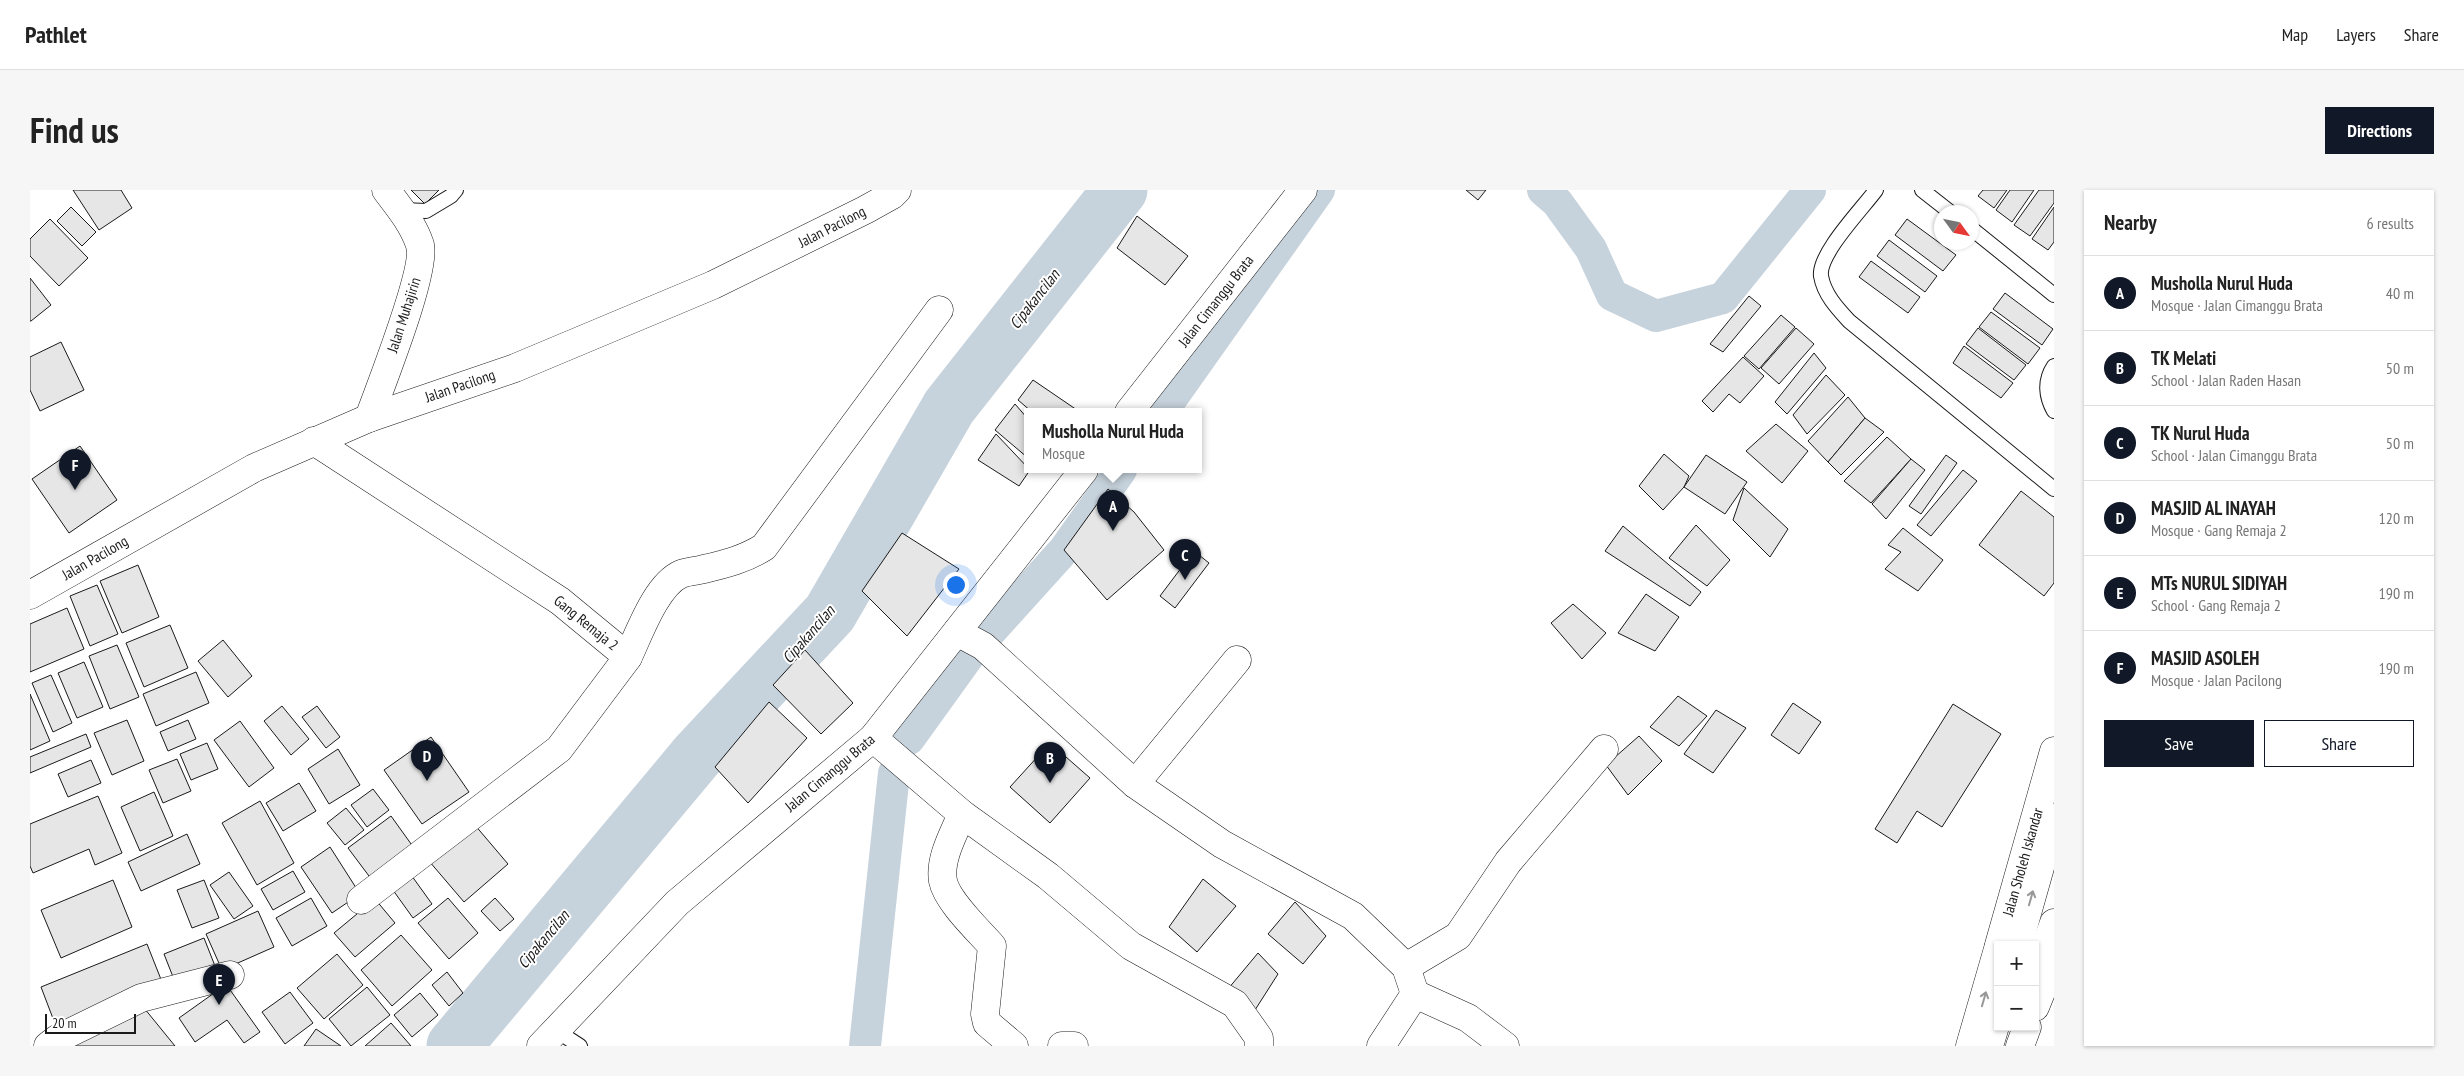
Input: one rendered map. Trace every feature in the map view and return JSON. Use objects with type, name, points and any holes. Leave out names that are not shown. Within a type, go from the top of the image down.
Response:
[{"type":"main road","name":"Jalan Pacilong","points":[[30,595],[203,496],[314,441],[369,418],[515,368],[713,285],[865,210],[892,195],[897,190]]},
{"type":"main road","name":"Jalan Cimanggu Brata","points":[[1132,408],[1303,190]]},
{"type":"main road","name":"Jalan Muhajirin","points":[[369,418],[417,283],[420,247],[394,200]]},
{"type":"main road","points":[[628,657],[653,605],[667,586],[680,574],[734,562],[750,556],[764,546],[939,310]]},
{"type":"main road","name":"Gang Remaja 2","points":[[314,441],[560,601],[628,657],[559,749],[361,900]]},
{"type":"main road","name":"Jalan Cimanggu Brata","points":[[549,1038],[677,903],[873,738],[1082,473]]},
{"type":"main road","points":[[957,632],[983,646],[1135,784],[1222,844],[1353,916],[1406,967],[1415,994],[1468,1018],[1505,1046]]},
{"type":"main road","points":[[1135,784],[1237,660]]},
{"type":"main road","points":[[873,738],[962,814],[1048,876],[1131,946],[1235,1004],[1259,1038],[1259,1046]]},
{"type":"main road","points":[[1406,967],[1458,936],[1508,862],[1604,749]]},
{"type":"main road","name":"Jalan Sholeh Iskandar","points":[[2000,941],[2054,751]]},
{"type":"main road","points":[[962,814],[945,856],[943,881],[952,900],[992,946],[984,1014],[987,1023],[1014,1046]]},
{"type":"main road","points":[[2019,941],[2054,818]]},
{"type":"main road","points":[[2039,963],[2054,923]]},
{"type":"main road","points":[[2039,997],[2054,960]]},
{"type":"main road","points":[[1970,1046],[1994,963]]},
{"type":"main road","points":[[48,1046],[57,1039],[141,998],[230,975]]},
{"type":"main road","points":[[1381,1046],[1415,994]]},
{"type":"main road","points":[[1062,1046],[1074,1046]]},
{"type":"lane","points":[[394,200],[426,211],[451,196],[456,190]]},
{"type":"lane","points":[[1876,190],[1825,256],[1821,275],[1829,298],[1849,321],[2054,489]]},
{"type":"lane","points":[[1922,190],[1941,205]]},
{"type":"lane","points":[[1979,235],[2054,295]]},
{"type":"lane","points":[[2054,366],[2046,388],[2049,402],[2054,411]]},
{"type":"lane","points":[[549,1038],[580,1046]]},
{"type":"building","points":[[73,190],[121,190],[132,208],[99,230]]},
{"type":"building","points":[[411,190],[439,190],[425,204]]},
{"type":"building","points":[[1466,190],[1486,190],[1478,200]]},
{"type":"building","points":[[1983,190],[2007,190],[1994,208],[1978,196]]},
{"type":"building","points":[[2010,190],[2034,190],[2012,222],[1996,210]]},
{"type":"building","points":[[2039,190],[2054,190],[2054,203],[2030,236],[2014,225]]},
{"type":"building","points":[[71,207],[96,232],[82,246],[57,221]]},
{"type":"building","points":[[2054,207],[2054,242],[2048,250],[2032,239]]},
{"type":"building","points":[[1137,216],[1188,256],[1165,285],[1117,248]]},
{"type":"building","points":[[50,219],[88,258],[59,286],[30,256],[30,239]]},
{"type":"building","points":[[1907,219],[1934,239],[1934,250],[1949,250],[1956,255],[1943,271],[1895,235]]},
{"type":"building","points":[[1889,240],[1937,276],[1925,292],[1877,256]]},
{"type":"building","points":[[1871,261],[1920,297],[1908,313],[1859,277]]},
{"type":"building","points":[[30,278],[51,305],[31,321],[30,321]]},
{"type":"building","points":[[2005,293],[2053,329],[2042,345],[1993,309]]},
{"type":"building","points":[[1749,296],[1761,306],[1723,352],[1710,344]]},
{"type":"building","points":[[1991,312],[2040,348],[2028,364],[1979,327]]},
{"type":"building","points":[[1781,315],[1795,327],[1759,369],[1744,356]]},
{"type":"building","points":[[1796,328],[1814,344],[1779,384],[1761,368]]},
{"type":"building","points":[[1978,328],[2026,365],[2014,380],[1966,344]]},
{"type":"building","points":[[61,342],[84,390],[40,411],[30,390],[30,357]]},
{"type":"building","points":[[1964,346],[2013,383],[2001,398],[1953,363]]},
{"type":"building","points":[[1814,353],[1826,368],[1787,414],[1775,402]]},
{"type":"building","points":[[1743,357],[1764,376],[1740,403],[1729,394],[1713,412],[1702,401]]},
{"type":"building","points":[[1826,375],[1845,395],[1807,434],[1793,415]]},
{"type":"building","points":[[1033,380],[1074,408],[1027,408],[1018,400]]},
{"type":"building","points":[[1848,397],[1865,418],[1828,462],[1808,441]]},
{"type":"building","points":[[1015,404],[1024,414],[1024,455],[995,430]]},
{"type":"building","points":[[1865,418],[1884,432],[1841,475],[1828,462]]},
{"type":"building","points":[[1776,424],[1808,451],[1782,483],[1746,451]]},
{"type":"building","points":[[996,434],[1024,464],[1024,473],[1028,473],[1019,486],[978,460]]},
{"type":"building","points":[[1887,437],[1911,459],[1871,503],[1844,481]]},
{"type":"building","points":[[80,446],[117,500],[69,533],[32,479]]},
{"type":"building","points":[[1664,454],[1689,476],[1684,487],[1663,510],[1639,486]]},
{"type":"building","points":[[1706,455],[1747,482],[1725,514],[1684,487]]},
{"type":"building","points":[[1946,455],[1957,463],[1921,514],[1909,506]]},
{"type":"building","points":[[1911,459],[1925,470],[1886,519],[1872,504]]},
{"type":"building","points":[[1963,470],[1977,481],[1931,536],[1917,525]]},
{"type":"building","points":[[1744,488],[1788,529],[1770,557],[1733,520]]},
{"type":"building","points":[[1108,489],[1134,512],[1164,550],[1107,600],[1064,550]]},
{"type":"building","points":[[2021,491],[2054,517],[2054,583],[2044,596],[1979,545]]},
{"type":"building","points":[[1696,525],[1730,560],[1707,586],[1669,558]]},
{"type":"building","points":[[1623,526],[1701,592],[1690,606],[1605,551]]},
{"type":"building","points":[[1903,528],[1943,560],[1918,591],[1885,569],[1901,552],[1888,545]]},
{"type":"building","points":[[902,533],[959,569],[907,636],[862,591]]},
{"type":"building","points":[[1194,551],[1209,563],[1175,608],[1160,596]]},
{"type":"building","points":[[138,565],[159,617],[122,633],[100,581]]},
{"type":"building","points":[[97,585],[118,634],[90,646],[70,596]]},
{"type":"building","points":[[1646,594],[1679,617],[1655,651],[1618,633]]},
{"type":"building","points":[[1573,604],[1606,633],[1582,659],[1551,623]]},
{"type":"building","points":[[67,608],[84,649],[30,672],[30,624]]},
{"type":"building","points":[[170,625],[188,668],[144,687],[126,643]]},
{"type":"building","points":[[223,640],[252,676],[228,697],[198,661]]},
{"type":"building","points":[[117,645],[139,697],[110,709],[89,656]]},
{"type":"building","points":[[805,650],[853,703],[821,734],[773,685]]},
{"type":"building","points":[[84,662],[103,707],[77,718],[58,673]]},
{"type":"building","points":[[196,672],[209,703],[156,726],[143,694]]},
{"type":"building","points":[[51,675],[72,723],[53,732],[32,683]]},
{"type":"building","points":[[30,694],[50,741],[30,750]]},
{"type":"building","points":[[1678,696],[1707,716],[1679,746],[1650,727]]},
{"type":"building","points":[[769,702],[807,738],[748,803],[715,767]]},
{"type":"building","points":[[1793,703],[1821,722],[1799,754],[1771,735]]},
{"type":"building","points":[[1953,704],[2001,734],[1942,827],[1917,811],[1897,843],[1875,829]]},
{"type":"building","points":[[282,706],[309,739],[291,755],[264,721]]},
{"type":"building","points":[[317,706],[340,737],[326,748],[302,717]]},
{"type":"building","points":[[1716,710],[1746,728],[1713,773],[1684,754]]},
{"type":"building","points":[[127,720],[144,761],[112,775],[94,733]]},
{"type":"building","points":[[188,720],[196,739],[168,751],[160,732]]},
{"type":"building","points":[[240,721],[274,768],[249,787],[214,740]]},
{"type":"building","points":[[86,734],[91,747],[30,773],[30,757]]},
{"type":"building","points":[[1639,736],[1662,761],[1628,795],[1606,765]]},
{"type":"building","points":[[431,737],[469,792],[422,824],[384,770]]},
{"type":"building","points":[[207,743],[218,769],[191,780],[180,754]]},
{"type":"building","points":[[1050,743],[1090,778],[1050,823],[1010,787]]},
{"type":"building","points":[[338,749],[360,785],[329,804],[308,769]]},
{"type":"building","points":[[177,759],[191,791],[163,803],[149,770]]},
{"type":"building","points":[[91,760],[101,783],[68,797],[58,774]]},
{"type":"building","points":[[299,783],[316,811],[283,831],[266,803]]},
{"type":"building","points":[[373,789],[389,810],[367,827],[351,805]]},
{"type":"building","points":[[154,792],[173,836],[140,851],[121,807]]},
{"type":"building","points":[[98,796],[122,853],[95,865],[89,849],[33,873],[30,866],[30,824]]},
{"type":"building","points":[[260,801],[294,863],[257,885],[222,823]]},
{"type":"building","points":[[346,808],[364,830],[345,845],[327,823]]},
{"type":"building","points":[[391,816],[414,848],[372,880],[348,848]]},
{"type":"building","points":[[474,824],[508,864],[464,902],[429,861]]},
{"type":"building","points":[[187,834],[200,864],[141,891],[128,862]]},
{"type":"building","points":[[330,847],[360,894],[332,913],[301,867]]},
{"type":"building","points":[[293,871],[305,892],[273,910],[261,889]]},
{"type":"building","points":[[229,872],[253,906],[234,919],[210,885]]},
{"type":"building","points":[[409,872],[432,904],[413,918],[390,886]]},
{"type":"building","points":[[1203,879],[1236,906],[1197,952],[1169,927]]},
{"type":"building","points":[[113,880],[132,927],[61,958],[41,910]]},
{"type":"building","points":[[204,880],[219,918],[192,928],[177,890]]},
{"type":"building","points":[[311,898],[327,926],[292,946],[276,918]]},
{"type":"building","points":[[448,898],[478,933],[449,959],[418,923]]},
{"type":"building","points":[[495,898],[514,919],[500,931],[481,911]]},
{"type":"building","points":[[375,899],[395,923],[355,957],[334,933]]},
{"type":"building","points":[[1295,902],[1326,936],[1303,964],[1268,934]]},
{"type":"building","points":[[258,911],[274,947],[222,970],[206,934]]},
{"type":"building","points":[[401,935],[432,970],[392,1006],[361,970]]},
{"type":"building","points":[[204,938],[215,966],[175,982],[164,954]]},
{"type":"building","points":[[147,944],[164,987],[57,1029],[41,987]]},
{"type":"building","points":[[1258,953],[1278,974],[1255,1010],[1228,989]]},
{"type":"building","points":[[337,954],[363,985],[324,1019],[297,988]]},
{"type":"building","points":[[447,972],[463,993],[449,1006],[432,985]]},
{"type":"building","points":[[228,987],[260,1032],[244,1043],[227,1020],[195,1042],[179,1018],[217,991],[219,993]]},
{"type":"building","points":[[367,987],[390,1015],[351,1046],[329,1019]]},
{"type":"building","points":[[290,992],[313,1023],[285,1044],[262,1012]]},
{"type":"building","points":[[420,993],[438,1015],[412,1037],[394,1015]]},
{"type":"building","points":[[140,1003],[175,1046],[55,1046]]},
{"type":"building","points":[[391,1023],[411,1046],[365,1046]]},
{"type":"building","points":[[316,1029],[341,1046],[304,1046]]},
{"type":"waterway","name":"Cipakancilan","points":[[454,1046],[698,754],[830,613],[949,407],[1120,190]]},
{"type":"waterway","points":[[1165,408],[1319,190]]},
{"type":"waterway","points":[[1543,190],[1557,202],[1591,249],[1612,295],[1656,316],[1723,298],[1810,190]]},
{"type":"waterway","points":[[989,633],[1064,550],[1119,473]]},
{"type":"waterway","points":[[909,739],[968,657]]},
{"type":"waterway","points":[[865,1046],[894,773]]},
{"type":"place","name":"MASJID ASOLEH","points":[[75,490]]},
{"type":"place","name":"Musholla Nurul Huda","points":[[1113,531]]},
{"type":"place","name":"TK Nurul Huda","points":[[1185,580]]},
{"type":"place","name":"MASJID AL INAYAH","points":[[427,781]]},
{"type":"place","name":"TK Melati","points":[[1050,783]]},
{"type":"place","name":"MTs NURUL SIDIYAH","points":[[219,1005]]}]
